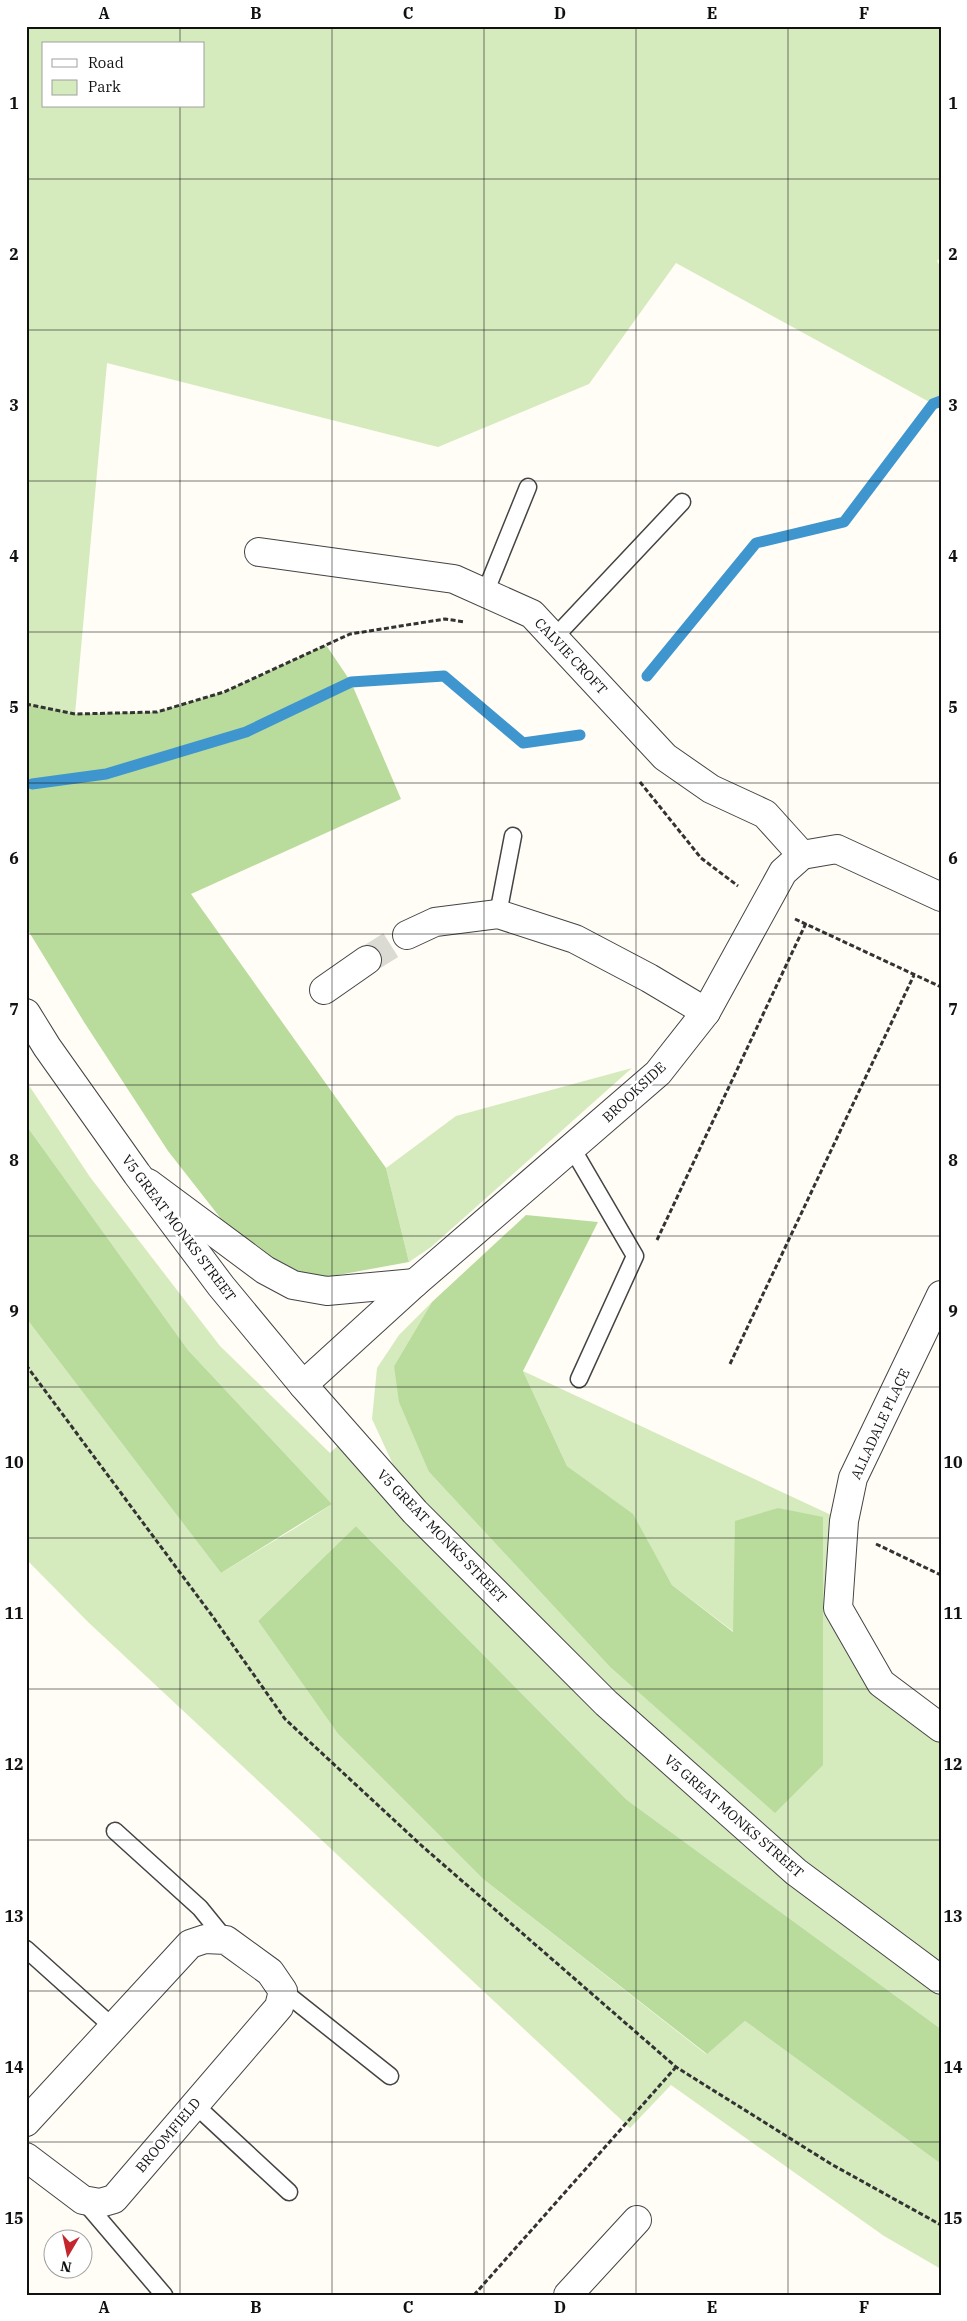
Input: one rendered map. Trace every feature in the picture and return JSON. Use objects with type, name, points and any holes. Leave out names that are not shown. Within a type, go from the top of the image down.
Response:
[{"type":"street","name":"CALVIE CROFT","points":[[259,552],[454,579],[532,614],[664,758],[711,789],[765,814],[802,855]]},
{"type":"street","points":[[802,855],[836,849],[941,897]]},
{"type":"street","name":"BROOKSIDE","points":[[303,1385],[416,1283],[658,1073],[706,1012],[783,872],[802,855]]},
{"type":"street","points":[[407,936],[435,922],[498,914],[575,939],[649,978],[706,1012]]},
{"type":"street","points":[[324,990],[367,960]]},
{"type":"street","name":"V5 GREAT MONKS STREET","points":[[26,1013],[137,1174],[221,1286],[303,1385],[415,1512],[606,1703],[796,1872],[941,1980]]},
{"type":"street","points":[[26,1031],[48,1047]]},
{"type":"street","points":[[137,1174],[265,1270],[293,1285],[327,1291],[416,1283]]},
{"type":"street","name":"ALLADALE PLACE","points":[[941,1296],[853,1478],[844,1528],[838,1608],[881,1683],[941,1728]]},
{"type":"street","points":[[26,2122],[190,1944],[205,1939],[226,1940],[270,1972],[283,1991]]},
{"type":"street","name":"BROOMFIELD","points":[[83,2200],[100,2203],[114,2199],[279,2006],[283,1991]]},
{"type":"street","points":[[26,2157],[83,2200]]},
{"type":"street","points":[[568,2295],[637,2220]]},
{"type":"lane","points":[[485,593],[528,487]]},
{"type":"lane","points":[[554,638],[682,502]]},
{"type":"lane","points":[[498,914],[513,836]]},
{"type":"lane","points":[[572,1148],[635,1256],[579,1379]]},
{"type":"lane","points":[[115,1831],[200,1908],[226,1940]]},
{"type":"lane","points":[[26,1949],[114,2028]]},
{"type":"lane","points":[[283,1991],[390,2076]]},
{"type":"lane","points":[[194,2104],[289,2192]]},
{"type":"lane","points":[[83,2200],[164,2295]]},
{"type":"path","points":[[26,704],[75,714],[157,712],[224,692],[350,634],[445,619],[472,623]]},
{"type":"path","points":[[640,781],[701,858],[764,905],[941,988]]},
{"type":"path","points":[[635,1256],[649,1258],[806,924]]},
{"type":"path","points":[[730,1364],[914,975]]},
{"type":"path","points":[[26,1364],[213,1617],[285,1719],[422,1846],[676,2067],[831,2164],[941,2225]]},
{"type":"path","points":[[844,1528],[941,1575]]},
{"type":"path","points":[[474,2295],[676,2067]]},
{"type":"green space","points":[[26,26],[941,26],[941,257],[937,261],[941,268],[941,401],[933,404],[676,263],[589,384],[438,447],[107,363],[75,714],[26,704]]},
{"type":"green space","points":[[326,645],[351,682],[401,799],[191,894],[386,1168],[409,1262],[327,1277],[294,1271],[267,1258],[233,1234],[168,1151],[84,1022],[26,927],[26,704],[75,714],[157,712],[224,692]]},
{"type":"green space","points":[[632,1068],[431,1247],[409,1262],[386,1168],[456,1116]]},
{"type":"green space","points":[[26,1081],[90,1177],[220,1346],[330,1453],[348,1436],[414,1510],[372,1419],[377,1368],[399,1335],[432,1302],[394,1366],[429,1472],[610,1667],[775,1812],[734,1632],[672,1585],[632,1514],[567,1466],[523,1371],[844,1521],[838,1608],[881,1683],[941,1728],[941,2029],[627,1800],[356,1526],[258,1621],[338,1734],[483,1879],[706,2054],[745,2021],[941,2164],[941,2269],[884,2236],[671,2085],[630,2128],[88,1622],[26,1559],[26,1318],[221,1573],[332,1504],[188,1350],[26,1125]]},
{"type":"green space","points":[[26,1125],[188,1350],[332,1504],[221,1573],[26,1318]]},
{"type":"green space","points":[[526,1215],[598,1222],[523,1371],[567,1466],[633,1514],[672,1585],[733,1632],[735,1521],[778,1508],[823,1517],[823,1765],[775,1813],[610,1667],[429,1472],[399,1402],[394,1366],[432,1302]]},
{"type":"green space","points":[[356,1526],[627,1800],[941,2029],[941,2164],[745,2021],[707,2054],[483,1879],[338,1734],[258,1621]]},
{"type":"waterway","points":[[647,676],[756,543],[844,522],[933,404],[941,401]]},
{"type":"waterway","points":[[32,784],[106,774],[246,732],[351,682],[444,676],[523,743],[580,735]]},
{"type":"tunnel","points":[[367,960],[407,935]]}]
